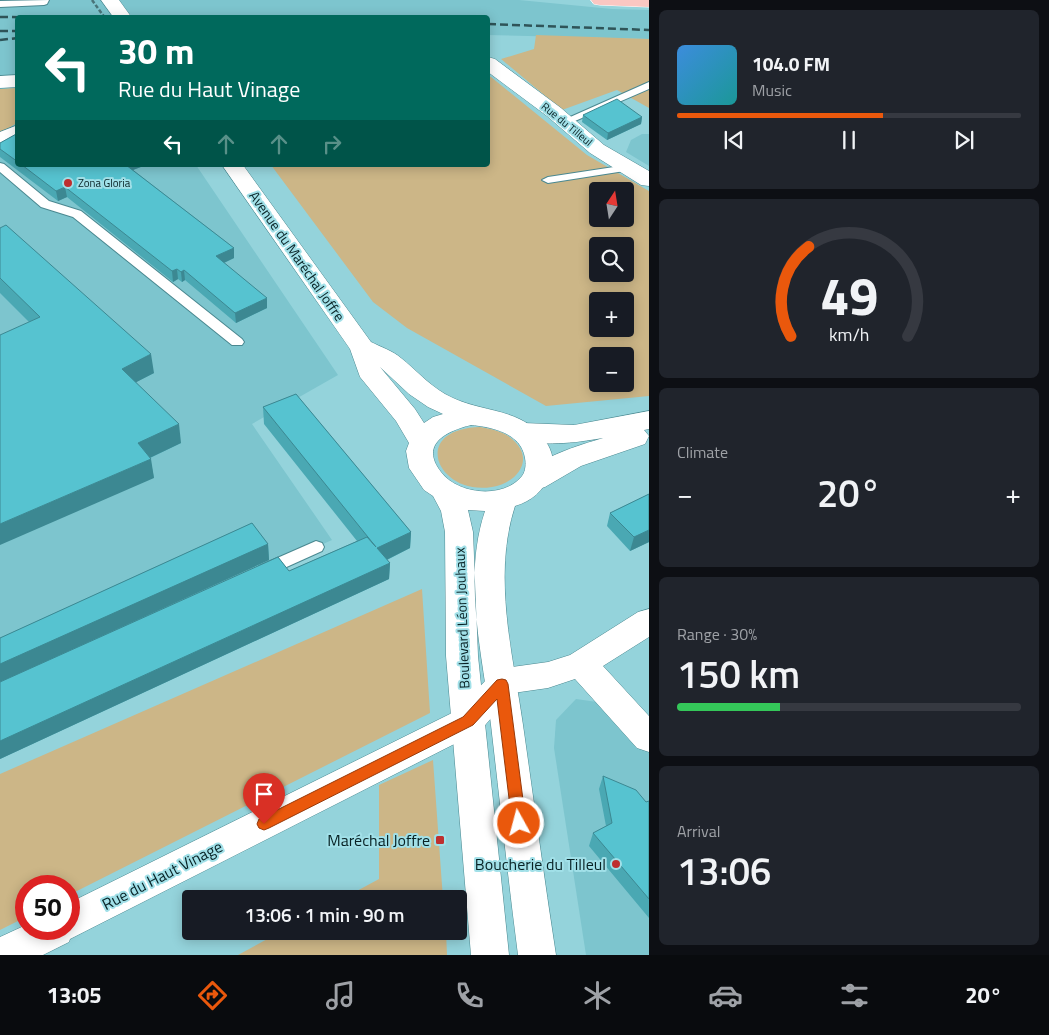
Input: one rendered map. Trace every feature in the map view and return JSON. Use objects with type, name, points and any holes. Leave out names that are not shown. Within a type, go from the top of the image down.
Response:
[{"type":"main road","points":[[110,0],[121,15]]},
{"type":"main road","points":[[600,0],[649,2]]},
{"type":"main road","name":"Rue du Tilleul","points":[[490,64],[598,149],[649,180]]},
{"type":"main road","points":[[0,82],[15,81]]},
{"type":"main road","points":[[0,140],[15,132]]},
{"type":"main road","name":"Avenue du Maréchal Joffre","points":[[233,167],[362,348],[369,371],[406,415],[422,442]]},
{"type":"main road","name":"Avenue du Maréchal Joffre","points":[[362,348],[391,362],[418,388],[436,401],[470,416]]},
{"type":"main road","points":[[535,480],[540,467],[539,454],[533,442],[522,432],[498,420],[470,416],[453,419],[437,426],[422,442],[419,455],[422,469],[431,481],[446,492],[473,501],[503,500],[518,494],[552,468],[569,460],[649,433]]},
{"type":"main road","points":[[522,432],[568,434],[649,420]]},
{"type":"main road","name":"Boulevard Léon Jouhaux","points":[[446,492],[455,511],[459,532],[460,625],[490,955]]},
{"type":"main road","points":[[503,500],[495,517],[490,557],[494,622],[537,955]]},
{"type":"main road","points":[[502,684],[512,680],[548,675],[581,664],[649,621]]},
{"type":"main road","points":[[581,664],[649,738]]},
{"type":"main road","name":"Rue du Haut Vinage","points":[[80,916],[468,721],[502,684]]},
{"type":"main road","points":[[4,955],[34,940]]},
{"type":"lane","points":[[0,4],[44,2],[44,0]]},
{"type":"lane","points":[[564,122],[649,85]]},
{"type":"lane","points":[[0,166],[45,204],[77,214],[238,342]]},
{"type":"lane","points":[[548,180],[627,168]]},
{"type":"lane","points":[[253,576],[316,547]]},
{"type":"path","points":[[92,0],[103,15]]},
{"type":"shaded area","points":[[0,0],[519,0],[612,9],[649,10],[649,39],[490,35],[490,15],[15,15],[15,167],[197,167],[338,375],[252,424],[332,540],[0,688]]},
{"type":"shaded area","points":[[536,35],[649,39],[649,108],[617,90],[562,110],[501,59],[534,49]]},
{"type":"shaded area","points":[[490,77],[587,155],[634,182],[589,182],[589,228],[634,228],[634,182],[649,191],[649,396],[546,406],[407,328],[373,302],[272,167],[490,167]]},
{"type":"shaded area","points":[[15,88],[15,124],[0,133],[0,89]]},
{"type":"shaded area","points":[[642,134],[649,134],[649,166],[626,152],[631,140]]},
{"type":"shaded area","points":[[480,427],[505,434],[512,439],[523,454],[523,462],[516,475],[501,485],[473,487],[457,482],[445,472],[439,461],[438,449],[444,438],[458,431]]},
{"type":"shaded area","points":[[422,589],[430,713],[80,889],[80,875],[15,875],[15,922],[0,930],[0,774]]},
{"type":"shaded area","points":[[576,699],[597,702],[649,750],[649,955],[586,955],[554,748],[556,720]]},
{"type":"shaded area","points":[[433,760],[442,890],[359,890],[379,879],[379,785]]},
{"type":"shaded area","points":[[266,940],[446,940],[447,955],[238,955]]},
{"type":"building","points":[[617,99],[642,117],[608,133],[583,115]]},
{"type":"building","points":[[15,135],[15,160],[0,149],[0,143]]},
{"type":"building","points":[[25,167],[129,167],[234,248],[216,256],[267,298],[235,313],[184,270],[181,272],[177,269],[172,271],[65,187],[56,191]]},
{"type":"building","points":[[6,225],[151,354],[122,369],[179,424],[138,443],[151,459],[0,524],[0,335],[40,317],[0,278],[0,228]]},
{"type":"building","points":[[296,394],[411,532],[377,548],[390,563],[0,741],[0,682],[278,557],[289,571],[367,537],[376,547],[263,407]]},
{"type":"building","points":[[649,494],[649,530],[634,537],[610,513]]},
{"type":"building","points":[[252,523],[268,544],[0,664],[0,638]]},
{"type":"building","points":[[603,776],[636,790],[646,802],[649,801],[649,899],[593,833],[612,823]]},
{"type":"railway","points":[[0,17],[15,17]]},
{"type":"railway","points":[[490,24],[649,30]]},
{"type":"railway","points":[[0,31],[15,31]]},
{"type":"railway","points":[[0,40],[15,38]]},
{"type":"place","name":"Zona Gloria","points":[[68,183]]},
{"type":"place","name":"Maréchal Joffre","points":[[440,840]]},
{"type":"place","name":"Boucherie du Tilleul","points":[[616,864]]},
{"type":"route","points":[[264,824],[468,721],[502,684],[519,823]]}]
